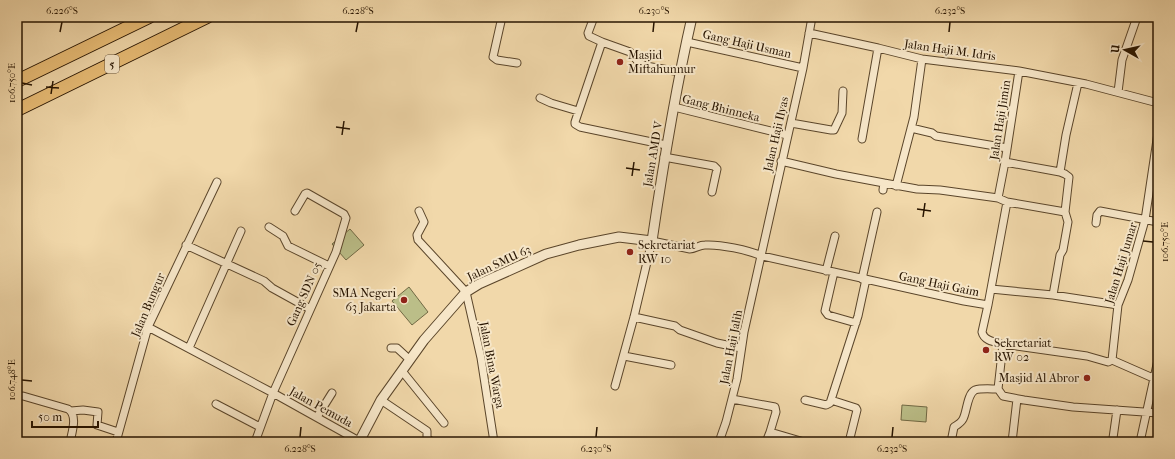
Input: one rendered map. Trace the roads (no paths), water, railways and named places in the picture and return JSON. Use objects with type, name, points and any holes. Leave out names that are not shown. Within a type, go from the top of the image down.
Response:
[{"type":"highway","name":"5","points":[[17,81],[149,17]]},
{"type":"highway","name":"5","points":[[17,110],[206,17]]},
{"type":"street","points":[[502,17],[492,57],[497,60],[517,63]]},
{"type":"street","points":[[594,17],[588,34],[589,36],[630,52],[639,63],[646,66],[680,72]]},
{"type":"street","name":"Jalan AMD V","points":[[652,241],[666,145],[692,17]]},
{"type":"street","name":"Jalan Haji Ilyas","points":[[762,256],[781,161],[803,68],[812,17]]},
{"type":"street","points":[[1118,92],[1122,60],[1137,17]]},
{"type":"street","name":"Jalan Haji M. Idris","points":[[809,33],[922,59],[1019,71]]},
{"type":"street","points":[[602,42],[578,111],[575,122],[576,124],[580,127],[666,145]]},
{"type":"street","name":"Gang Haji Usman","points":[[687,42],[803,68]]},
{"type":"street","points":[[862,139],[878,48]]},
{"type":"street","points":[[896,186],[914,117],[922,59]]},
{"type":"street","name":"Jalan Haji Jimin","points":[[998,198],[1019,71],[1118,92],[1158,103]]},
{"type":"street","points":[[1060,172],[1078,83]]},
{"type":"street","points":[[790,123],[834,130],[842,113],[843,90]]},
{"type":"street","points":[[540,98],[578,111]]},
{"type":"street","name":"Gang Bhinneka","points":[[674,107],[788,135]]},
{"type":"street","points":[[911,128],[936,136],[1007,148]]},
{"type":"street","name":"Jalan Haji Jumar","points":[[1112,360],[1118,305],[1128,280],[1145,220],[1158,134]]},
{"type":"street","points":[[664,157],[714,166],[717,169],[712,192]]},
{"type":"street","points":[[781,161],[884,186],[896,186],[917,190],[940,190],[998,198],[1007,202],[1065,212]]},
{"type":"street","points":[[1005,162],[1060,172],[1069,177],[1065,212],[1068,222],[1053,295]]},
{"type":"street","name":"Jalan Bungur","points":[[116,442],[148,327],[217,182]]},
{"type":"street","name":"Gang SDN 05","points":[[255,442],[273,393],[336,252],[346,216],[307,193],[295,211]]},
{"type":"street","points":[[988,305],[1007,202]]},
{"type":"street","points":[[419,211],[424,222],[417,235],[418,240],[466,292]]},
{"type":"street","points":[[1096,223],[1097,215],[1100,211],[1158,222]]},
{"type":"street","points":[[805,400],[826,405],[830,403],[856,323],[877,212]]},
{"type":"street","points":[[269,227],[283,236],[288,246],[329,266]]},
{"type":"street","points":[[189,348],[241,231]]},
{"type":"street","points":[[826,271],[835,236]]},
{"type":"street","name":"Jalan SMU 63","points":[[359,442],[381,400],[438,323],[466,292],[479,284],[546,254],[579,245],[619,237],[652,241]]},
{"type":"street","points":[[615,386],[634,317],[652,241]]},
{"type":"street","name":"Gang Haji Gaim","points":[[652,241],[690,249],[706,245],[745,250],[762,256],[826,271],[988,305],[982,332],[983,336],[992,342],[1003,344]]},
{"type":"street","points":[[186,246],[264,281],[272,288],[310,308]]},
{"type":"street","name":"Jalan Haji Jalih","points":[[719,442],[726,422],[737,379],[747,317],[762,256]]},
{"type":"street","points":[[834,272],[826,311],[828,315],[856,323]]},
{"type":"street","points":[[991,289],[1053,295],[1118,305]]},
{"type":"street","name":"Jalan Bina Warga","points":[[466,292],[481,358],[494,442]]},
{"type":"street","points":[[634,317],[675,326],[680,330],[717,344],[742,348]]},
{"type":"street","name":"Jalan Pemuda","points":[[148,327],[273,393],[359,442]]},
{"type":"street","points":[[1153,378],[1112,360],[1108,362],[1087,356],[1003,344],[998,389],[1003,396],[1017,399],[1073,407],[1158,414]]},
{"type":"street","points":[[391,348],[397,348],[410,360]]},
{"type":"street","points":[[624,356],[671,365]]},
{"type":"street","points":[[1140,442],[1158,360]]},
{"type":"street","points":[[402,371],[444,423]]},
{"type":"street","points":[[951,442],[954,427],[961,423],[964,419],[973,392],[979,390],[998,389]]},
{"type":"street","points":[[317,417],[332,393]]},
{"type":"street","points":[[23,396],[68,408],[72,411],[83,410],[98,412],[97,425],[118,432]]},
{"type":"street","points":[[732,398],[775,407],[776,412],[766,442]]},
{"type":"street","points":[[1012,442],[1017,399]]},
{"type":"street","points":[[381,400],[427,431],[427,438],[432,442]]},
{"type":"street","points":[[831,400],[856,408],[857,410],[849,442]]},
{"type":"street","points":[[216,404],[260,427]]},
{"type":"street","points":[[1113,438],[1117,410]]},
{"type":"street","points":[[70,442],[74,415],[72,411]]},
{"type":"street","points":[[770,432],[804,442]]},
{"type":"place","name":"Masjid Miftahunnur","points":[[620,62]]},
{"type":"place","name":"Sekretariat RW 10","points":[[630,252]]},
{"type":"place","name":"SMA Negeri 63 Jakarta","points":[[404,300]]},
{"type":"place","name":"Sekretariat RW 02","points":[[986,350]]},
{"type":"place","name":"Masjid Al Abror","points":[[1087,378]]}]
